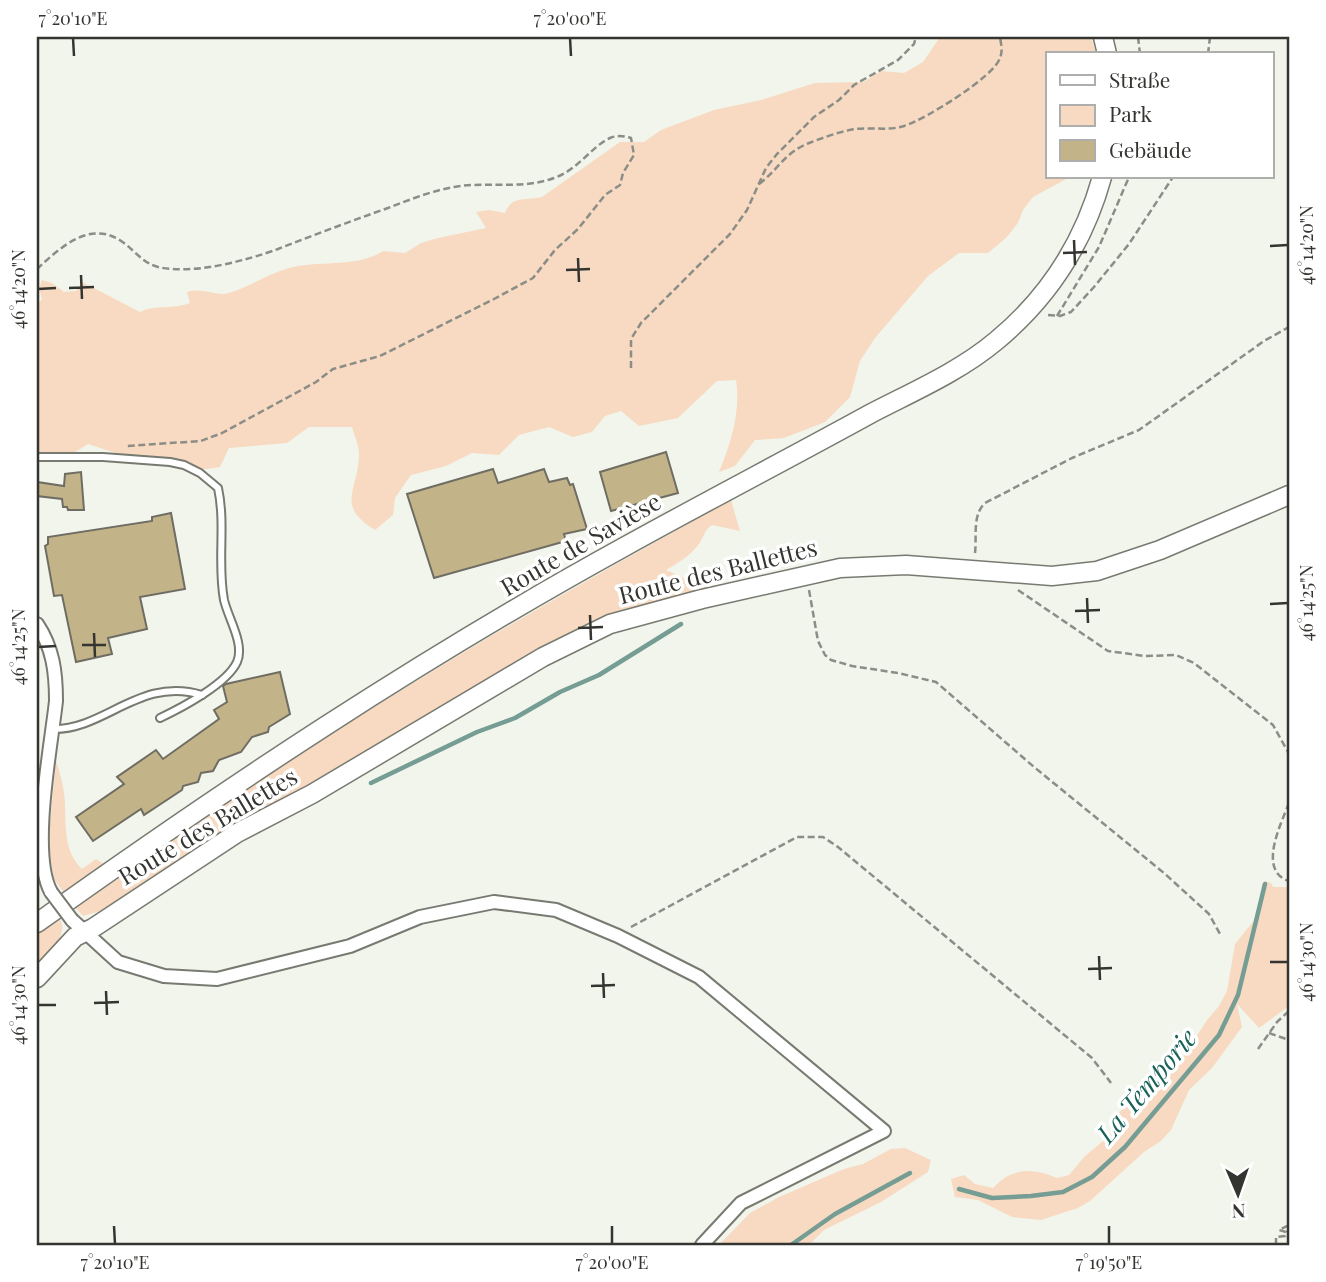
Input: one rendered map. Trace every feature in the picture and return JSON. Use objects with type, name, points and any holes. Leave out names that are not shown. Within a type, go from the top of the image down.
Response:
[{"type":"street","name":"Route de Savièse","points":[[39,920],[399,678],[621,548],[961,365],[992,345],[1033,306],[1071,254],[1085,227],[1102,178]]},
{"type":"street","name":"Route des Ballettes","points":[[37,978],[75,937],[78,926],[312,794],[567,643],[610,625],[644,614],[840,568],[878,565],[1011,574],[1074,575],[1123,564],[1289,495]]},
{"type":"street","points":[[37,624],[54,660],[56,680],[40,874],[78,926],[118,962],[164,976],[217,979],[350,946],[421,917],[494,902],[556,910],[615,935],[699,977],[884,1131],[741,1203],[702,1245]]},
{"type":"lane","points":[[37,457],[103,457],[170,462],[200,473],[218,488],[223,520],[223,596],[239,654],[237,663],[202,695],[160,718]]},
{"type":"lane","points":[[53,729],[66,729],[153,693],[190,691],[202,695]]},
{"type":"path","points":[[631,368],[631,339],[641,323],[730,234],[747,210],[777,154],[814,117],[839,100],[854,85],[898,60],[914,44],[916,37]]},
{"type":"path","points":[[759,184],[788,154],[806,144],[854,130],[904,126],[953,100],[991,72],[1000,61],[1000,37]]},
{"type":"path","points":[[37,269],[57,251],[91,232],[122,241],[147,264],[174,270],[233,262],[261,255],[451,187],[476,184],[515,185],[555,178],[577,165],[610,138],[623,135],[631,138],[634,155],[623,173],[620,185],[605,195],[533,278],[403,346],[362,363],[334,369],[316,382],[222,433],[201,441],[121,447]]},
{"type":"path","points":[[1057,316],[1099,247],[1129,178]]},
{"type":"path","points":[[1033,306],[1045,314],[1057,316],[1071,312],[1094,288],[1136,233],[1172,178]]},
{"type":"path","points":[[974,570],[977,521],[985,503],[1072,458],[1139,430],[1264,341],[1289,327]]},
{"type":"path","points":[[1011,574],[1014,586],[1021,593],[1108,651],[1145,656],[1176,655],[1194,663],[1273,725],[1289,759]]},
{"type":"path","points":[[804,575],[818,642],[825,655],[831,660],[852,666],[936,682],[1173,881],[1209,914],[1220,934]]},
{"type":"path","points":[[1289,803],[1273,848],[1274,869],[1282,879],[1289,881]]},
{"type":"path","points":[[615,935],[797,837],[823,837],[1092,1058],[1111,1083]]},
{"type":"path","points":[[1258,1049],[1276,1022],[1289,1011]]},
{"type":"path","points":[[1269,1033],[1289,1041]]},
{"type":"path","points":[[1276,1245],[1276,1237],[1285,1236],[1286,1232],[1279,1230],[1289,1225]]},
{"type":"green space","points":[[940,37],[1091,37],[1095,52],[1046,52],[1046,178],[1068,178],[1033,197],[1006,238],[988,253],[959,253],[928,276],[875,338],[860,361],[850,397],[825,422],[784,438],[755,440],[735,466],[719,472],[734,427],[736,380],[717,381],[678,418],[639,426],[621,411],[605,416],[592,432],[573,437],[549,427],[519,435],[499,455],[472,453],[446,466],[411,475],[395,498],[393,515],[375,530],[355,513],[352,504],[359,454],[352,427],[309,427],[287,443],[229,448],[220,467],[204,469],[153,464],[88,444],[75,452],[58,457],[37,452],[37,305],[42,299],[39,288],[42,280],[52,283],[64,292],[76,291],[82,282],[140,312],[190,303],[187,292],[229,293],[289,268],[362,260],[383,251],[405,253],[421,243],[486,228],[476,212],[489,210],[505,213],[515,201],[542,197],[620,142],[644,142],[661,130],[714,110],[761,100],[815,83],[864,82],[881,71],[904,73],[923,62]]},
{"type":"green space","points":[[731,500],[740,531],[712,525],[692,552],[666,570],[690,581],[713,585],[609,618],[555,641],[275,806],[235,825],[104,910],[83,916],[75,907],[252,786],[387,699],[544,605]]},
{"type":"green space","points":[[56,761],[65,800],[67,839],[72,855],[82,869],[96,859],[104,864],[64,893],[54,879],[48,844]]},
{"type":"green space","points":[[1265,881],[1273,887],[1289,887],[1289,1006],[1259,1028],[1237,1004],[1242,1027],[1212,1068],[1189,1090],[1171,1130],[1161,1141],[1144,1152],[1090,1201],[1078,1208],[1041,1220],[1012,1217],[978,1200],[955,1197],[951,1179],[964,1175],[975,1184],[993,1188],[1008,1176],[1023,1171],[1040,1172],[1057,1178],[1069,1175],[1084,1157],[1109,1136],[1119,1112],[1160,1080],[1186,1053],[1219,1006],[1227,991],[1235,944],[1259,918],[1262,884]]},
{"type":"green space","points":[[59,918],[62,924],[60,937],[37,966],[37,934]]},
{"type":"green space","points":[[905,1148],[931,1160],[928,1172],[881,1202],[824,1230],[809,1245],[719,1245],[750,1213],[779,1197],[844,1169],[863,1164],[891,1149]]},
{"type":"building","points":[[666,452],[678,493],[611,511],[600,472]]},
{"type":"building","points":[[493,469],[498,483],[544,469],[549,482],[567,478],[570,485],[573,484],[587,529],[564,534],[566,541],[434,578],[407,494]]},
{"type":"building","points":[[81,472],[84,510],[68,510],[63,507],[62,499],[37,496],[37,482],[64,486],[65,474]]},
{"type":"building","points":[[171,513],[185,589],[140,597],[147,629],[108,638],[112,654],[76,662],[62,595],[54,596],[45,546],[48,544],[48,537],[152,521],[152,517]]},
{"type":"building","points":[[280,672],[290,714],[269,727],[268,732],[252,737],[241,752],[219,760],[213,771],[201,773],[198,782],[183,786],[182,790],[144,815],[141,809],[93,841],[76,817],[124,784],[117,777],[156,750],[163,759],[219,719],[214,710],[227,702],[223,686],[226,684]]},
{"type":"waterway","points":[[371,783],[477,732],[515,718],[560,692],[599,675],[681,624]]},
{"type":"waterway","name":"La Temporie","points":[[959,1189],[992,1198],[1063,1192],[1092,1177],[1125,1147],[1219,1035],[1238,995],[1265,884]]},
{"type":"waterway","name":"La Temporie","points":[[791,1245],[835,1214],[910,1173]]}]
